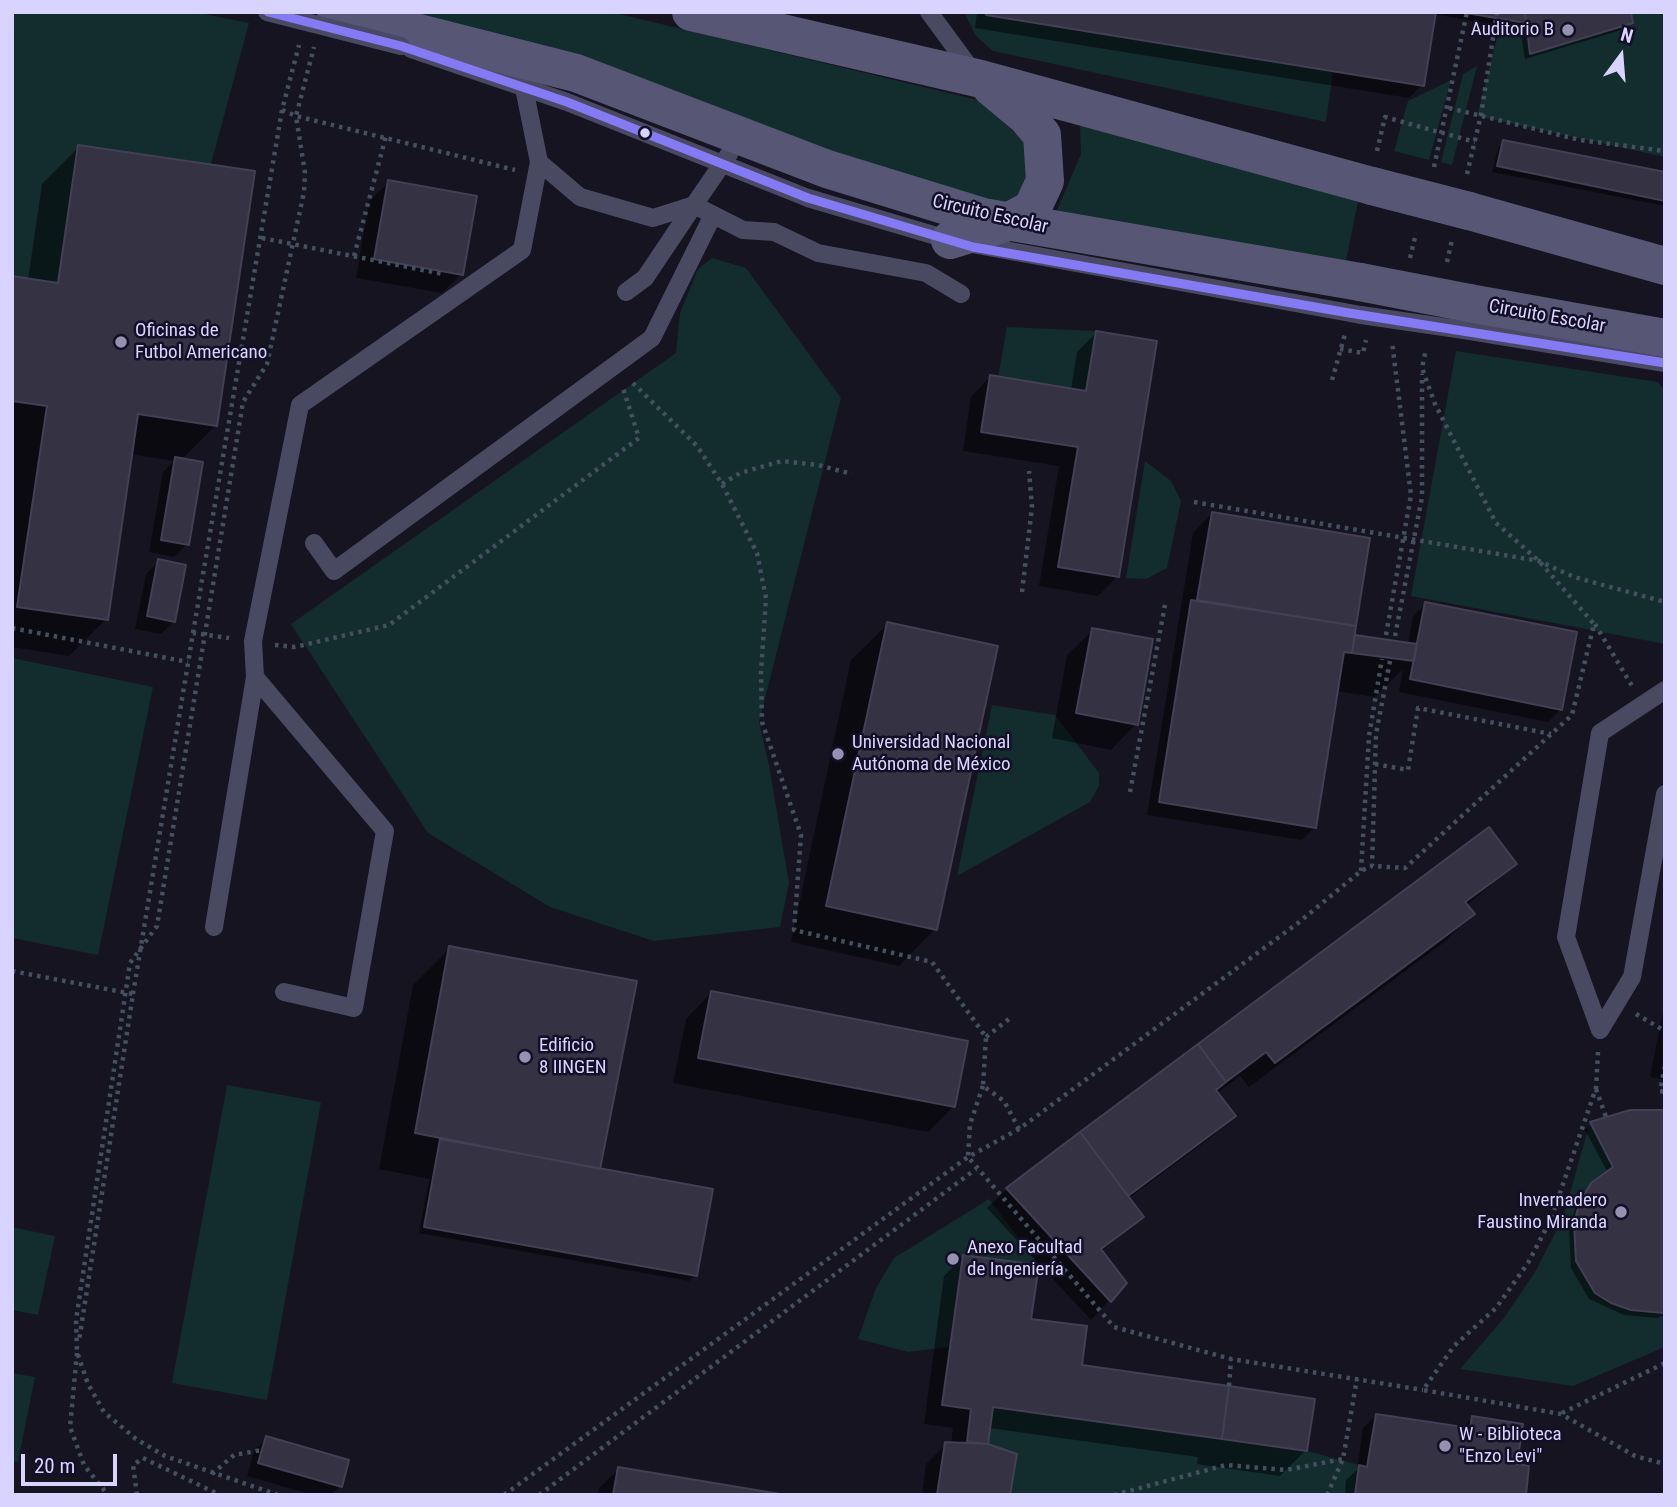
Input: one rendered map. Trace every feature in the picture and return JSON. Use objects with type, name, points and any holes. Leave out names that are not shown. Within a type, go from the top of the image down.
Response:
[{"type":"street","points":[[691,12],[1374,170],[1469,211],[1658,260]]},
{"type":"street","name":"Circuito Escolar","points":[[326,25],[503,52],[576,73],[731,150],[827,169],[1009,222],[1360,298],[1466,316],[1621,330],[1661,359]]},
{"type":"street","points":[[950,240],[1009,222],[1032,209],[1045,181],[1042,135],[1026,116],[981,79]]},
{"type":"lane","points":[[267,12],[404,38],[524,88],[731,150],[808,198],[950,240],[1360,298]]},
{"type":"lane","points":[[929,12],[965,64],[981,79]]},
{"type":"lane","points":[[214,927],[255,677],[253,642],[300,405],[522,250],[537,168],[524,88],[503,52]]},
{"type":"lane","points":[[626,292],[645,278],[731,150]]},
{"type":"lane","points":[[537,168],[580,197],[653,218],[694,205],[743,230],[774,232],[818,253],[926,273],[961,293]]},
{"type":"lane","points":[[314,543],[334,570],[617,367],[652,338],[713,215]]},
{"type":"lane","points":[[1466,316],[1661,359]]},
{"type":"lane","points":[[255,677],[385,831],[354,1008],[284,992]]},
{"type":"lane","points":[[1600,1030],[1566,937],[1600,733],[1665,690]]},
{"type":"lane","points":[[1600,1030],[1632,977],[1665,794]]},
{"type":"path","points":[[1481,115],[1497,12]]},
{"type":"path","points":[[278,1495],[165,1456],[136,1439],[104,1412],[88,1384],[77,1352],[76,1320],[130,963],[157,926],[243,402],[267,364],[304,192],[305,173],[296,116],[326,25]]},
{"type":"path","points":[[108,1495],[84,1465],[70,1427],[77,1352],[133,994],[282,110],[301,37]]},
{"type":"path","points":[[1449,108],[1580,140],[1665,151]]},
{"type":"path","points":[[282,110],[296,116],[537,168]]},
{"type":"path","points":[[1374,170],[1385,117],[1475,142]]},
{"type":"path","points":[[354,256],[386,136]]},
{"type":"path","points":[[262,238],[477,281]]},
{"type":"path","points":[[1332,380],[1343,344]]},
{"type":"path","points":[[1387,635],[1411,495],[1391,348]]},
{"type":"path","points":[[193,633],[295,647],[389,625],[639,438],[617,367]]},
{"type":"path","points":[[617,367],[697,446],[722,484],[757,554],[766,598],[761,672],[762,722],[801,835],[794,930],[932,962],[986,1037],[983,1086],[970,1124],[968,1157],[1114,1327],[1231,1359],[1561,1414],[1635,1457],[1665,1465]]},
{"type":"path","points":[[1395,636],[1422,497],[1422,368]]},
{"type":"path","points":[[722,484],[740,473],[782,461],[818,465],[852,474]]},
{"type":"path","points":[[1022,592],[1032,506],[1029,471]]},
{"type":"path","points":[[1194,502],[1414,537],[1539,561],[1574,577],[1665,602]]},
{"type":"path","points":[[1539,561],[1594,624],[1643,705]]},
{"type":"path","points":[[1130,792],[1165,605]]},
{"type":"path","points":[[504,1495],[968,1157],[1019,1129],[1298,923],[1361,871],[1372,866],[1405,868],[1572,715],[1594,624]]},
{"type":"path","points":[[12,628],[188,662]]},
{"type":"path","points":[[1361,871],[1369,736],[1382,659]]},
{"type":"path","points":[[1372,866],[1377,734],[1390,662]]},
{"type":"path","points":[[1375,764],[1408,770],[1418,708],[1552,734]]},
{"type":"path","points":[[12,971],[133,994]]},
{"type":"path","points":[[1617,1003],[1665,1031]]},
{"type":"path","points":[[986,1037],[1009,1020]]},
{"type":"path","points":[[1423,1390],[1454,1346],[1496,1308],[1528,1263],[1551,1219],[1596,1088],[1600,1030]]},
{"type":"path","points":[[1665,1066],[1660,1091],[1665,1092]]},
{"type":"path","points":[[983,1086],[1004,1101],[1019,1129]]},
{"type":"path","points":[[1596,1088],[1606,1116]]},
{"type":"path","points":[[539,1495],[976,1169]]},
{"type":"path","points":[[1229,1387],[1231,1359]]},
{"type":"path","points":[[1561,1414],[1665,1363]]},
{"type":"path","points":[[1327,1495],[1343,1459],[1357,1380]]},
{"type":"path","points":[[211,1474],[234,1455],[262,1450]]},
{"type":"path","points":[[137,1495],[133,1465],[143,1458],[220,1495]]},
{"type":"path","points":[[1114,1495],[1226,1465],[1286,1470],[1343,1459]]},
{"type":"green space","points":[[12,12],[194,12],[249,23],[211,164],[78,145],[58,283],[12,276]]},
{"type":"green space","points":[[416,12],[611,12],[986,102],[1011,115],[1035,161],[1018,204],[999,211],[415,15]]},
{"type":"green space","points":[[964,12],[987,12],[987,15],[1333,71],[1326,122],[993,51],[976,36]]},
{"type":"green space","points":[[1631,12],[1665,12],[1665,157],[1477,116],[1502,19],[1526,23],[1531,54],[1632,23]]},
{"type":"green space","points":[[1477,66],[1452,165],[1441,162],[1463,74]]},
{"type":"green space","points":[[1451,80],[1429,160],[1394,151],[1408,101]]},
{"type":"green space","points":[[1080,125],[1359,197],[1346,261],[1055,215],[1081,154]]},
{"type":"green space","points":[[712,258],[746,268],[841,398],[759,722],[789,883],[780,927],[654,941],[550,907],[428,833],[291,624],[676,353],[680,313],[698,269]]},
{"type":"green space","points":[[1007,327],[1096,331],[1086,391],[998,377]]},
{"type":"green space","points":[[1456,351],[1658,382],[1665,391],[1665,644],[1411,596]]},
{"type":"green space","points":[[1145,461],[1171,481],[1181,501],[1167,568],[1146,579],[1126,578]]},
{"type":"green space","points":[[12,658],[153,687],[98,955],[12,938]]},
{"type":"green space","points":[[992,705],[1055,715],[1099,773],[1099,786],[1090,802],[957,876]]},
{"type":"green space","points":[[227,1085],[321,1102],[267,1400],[172,1383]]},
{"type":"green space","points":[[1590,1122],[1613,1167],[1591,1183],[1580,1202],[1574,1222],[1576,1261],[1595,1293],[1611,1303],[1631,1310],[1665,1313],[1665,1347],[1573,1386],[1460,1369],[1504,1318],[1535,1272],[1563,1218]]},
{"type":"green space","points":[[989,1199],[1039,1265],[963,1255],[950,1347],[908,1352],[858,1339],[876,1288],[894,1258]]},
{"type":"green space","points":[[12,1227],[55,1236],[38,1315],[12,1310]]},
{"type":"green space","points":[[12,1373],[35,1377],[18,1462],[12,1461]]},
{"type":"green space","points":[[993,1407],[1307,1451],[1359,1465],[1355,1495],[1010,1495],[1017,1454],[988,1444]]},
{"type":"building","points":[[987,12],[1436,12],[1424,86],[986,15]]},
{"type":"building","points":[[1460,12],[1525,12],[1526,23]]},
{"type":"building","name":"Auditorio B","points":[[1525,12],[1631,12],[1633,23],[1530,54]]},
{"type":"building","points":[[1503,140],[1665,172],[1665,201],[1497,166]]},
{"type":"building","name":"Oficinas de Futbol Americano","points":[[78,145],[255,171],[217,426],[138,414],[108,620],[17,607],[47,406],[12,401],[12,276],[58,283]]},
{"type":"building","points":[[388,180],[477,196],[463,275],[374,259]]},
{"type":"building","points":[[1096,331],[1157,341],[1119,577],[1058,567],[1078,447],[981,432],[990,375],[1086,391]]},
{"type":"building","points":[[175,457],[203,462],[189,545],[161,540]]},
{"type":"building","points":[[1212,512],[1370,538],[1356,626],[1197,600]]},
{"type":"building","points":[[158,559],[186,565],[175,622],[147,616]]},
{"type":"building","points":[[1191,600],[1356,626],[1352,653],[1344,652],[1316,828],[1159,802]]},
{"type":"building","points":[[1425,602],[1577,632],[1562,710],[1410,679]]},
{"type":"building","points":[[887,622],[998,646],[937,930],[826,906]]},
{"type":"building","points":[[1092,628],[1153,639],[1138,725],[1076,713]]},
{"type":"building","points":[[1355,635],[1417,644],[1414,661],[1352,653]]},
{"type":"building","points":[[1489,827],[1517,864],[1465,902],[1475,914],[1275,1063],[1266,1052],[1226,1082],[1198,1044]]},
{"type":"building","name":"Edificio 8 IINGEN","points":[[449,946],[637,981],[600,1169],[415,1133]]},
{"type":"building","points":[[711,991],[968,1041],[955,1107],[698,1058]]},
{"type":"building","points":[[1198,1044],[1226,1082],[1216,1090],[1236,1116],[1128,1196],[1080,1132]]},
{"type":"building","name":"Invernadero Faustino Miranda","points":[[1630,1110],[1665,1110],[1664,1313],[1631,1310],[1611,1303],[1595,1293],[1576,1261],[1574,1222],[1580,1202],[1591,1183],[1613,1167],[1590,1122]]},
{"type":"building","points":[[1080,1132],[1144,1217],[1101,1249],[1127,1283],[1111,1302],[1006,1188]]},
{"type":"building","points":[[440,1139],[713,1189],[697,1276],[424,1227]]},
{"type":"building","points":[[963,1255],[1039,1265],[1031,1319],[1087,1326],[1082,1365],[1229,1386],[1222,1439],[993,1407],[988,1444],[967,1442],[971,1409],[942,1405]]},
{"type":"building","points":[[1229,1386],[1315,1399],[1307,1451],[1222,1439]]},
{"type":"building","name":"W - Biblioteca \"Enzo Levi\"","points":[[1376,1414],[1470,1428],[1472,1416],[1523,1424],[1517,1464],[1529,1466],[1526,1495],[1355,1495],[1359,1465],[1367,1467]]},
{"type":"building","points":[[266,1436],[349,1460],[342,1487],[258,1463]]},
{"type":"building","points":[[945,1442],[988,1444],[1017,1454],[1010,1495],[937,1495]]},
{"type":"building","points":[[618,1467],[786,1495],[613,1495]]},
{"type":"transit line","points":[[268,12],[401,46],[567,102],[808,198],[973,247],[1349,313],[1665,363]]},
{"type":"place","name":"Auditorio B","points":[[1568,30]]},
{"type":"place","name":"Oficinas de Futbol Americano","points":[[121,342]]},
{"type":"place","name":"Universidad Nacional Autónoma de México","points":[[838,754]]},
{"type":"place","name":"Edificio 8 IINGEN","points":[[525,1057]]},
{"type":"place","name":"Invernadero Faustino Miranda","points":[[1621,1212]]},
{"type":"place","name":"Anexo Facultad de Ingeniería","points":[[953,1259]]},
{"type":"place","name":"W - Biblioteca \"Enzo Levi\"","points":[[1445,1446]]}]
